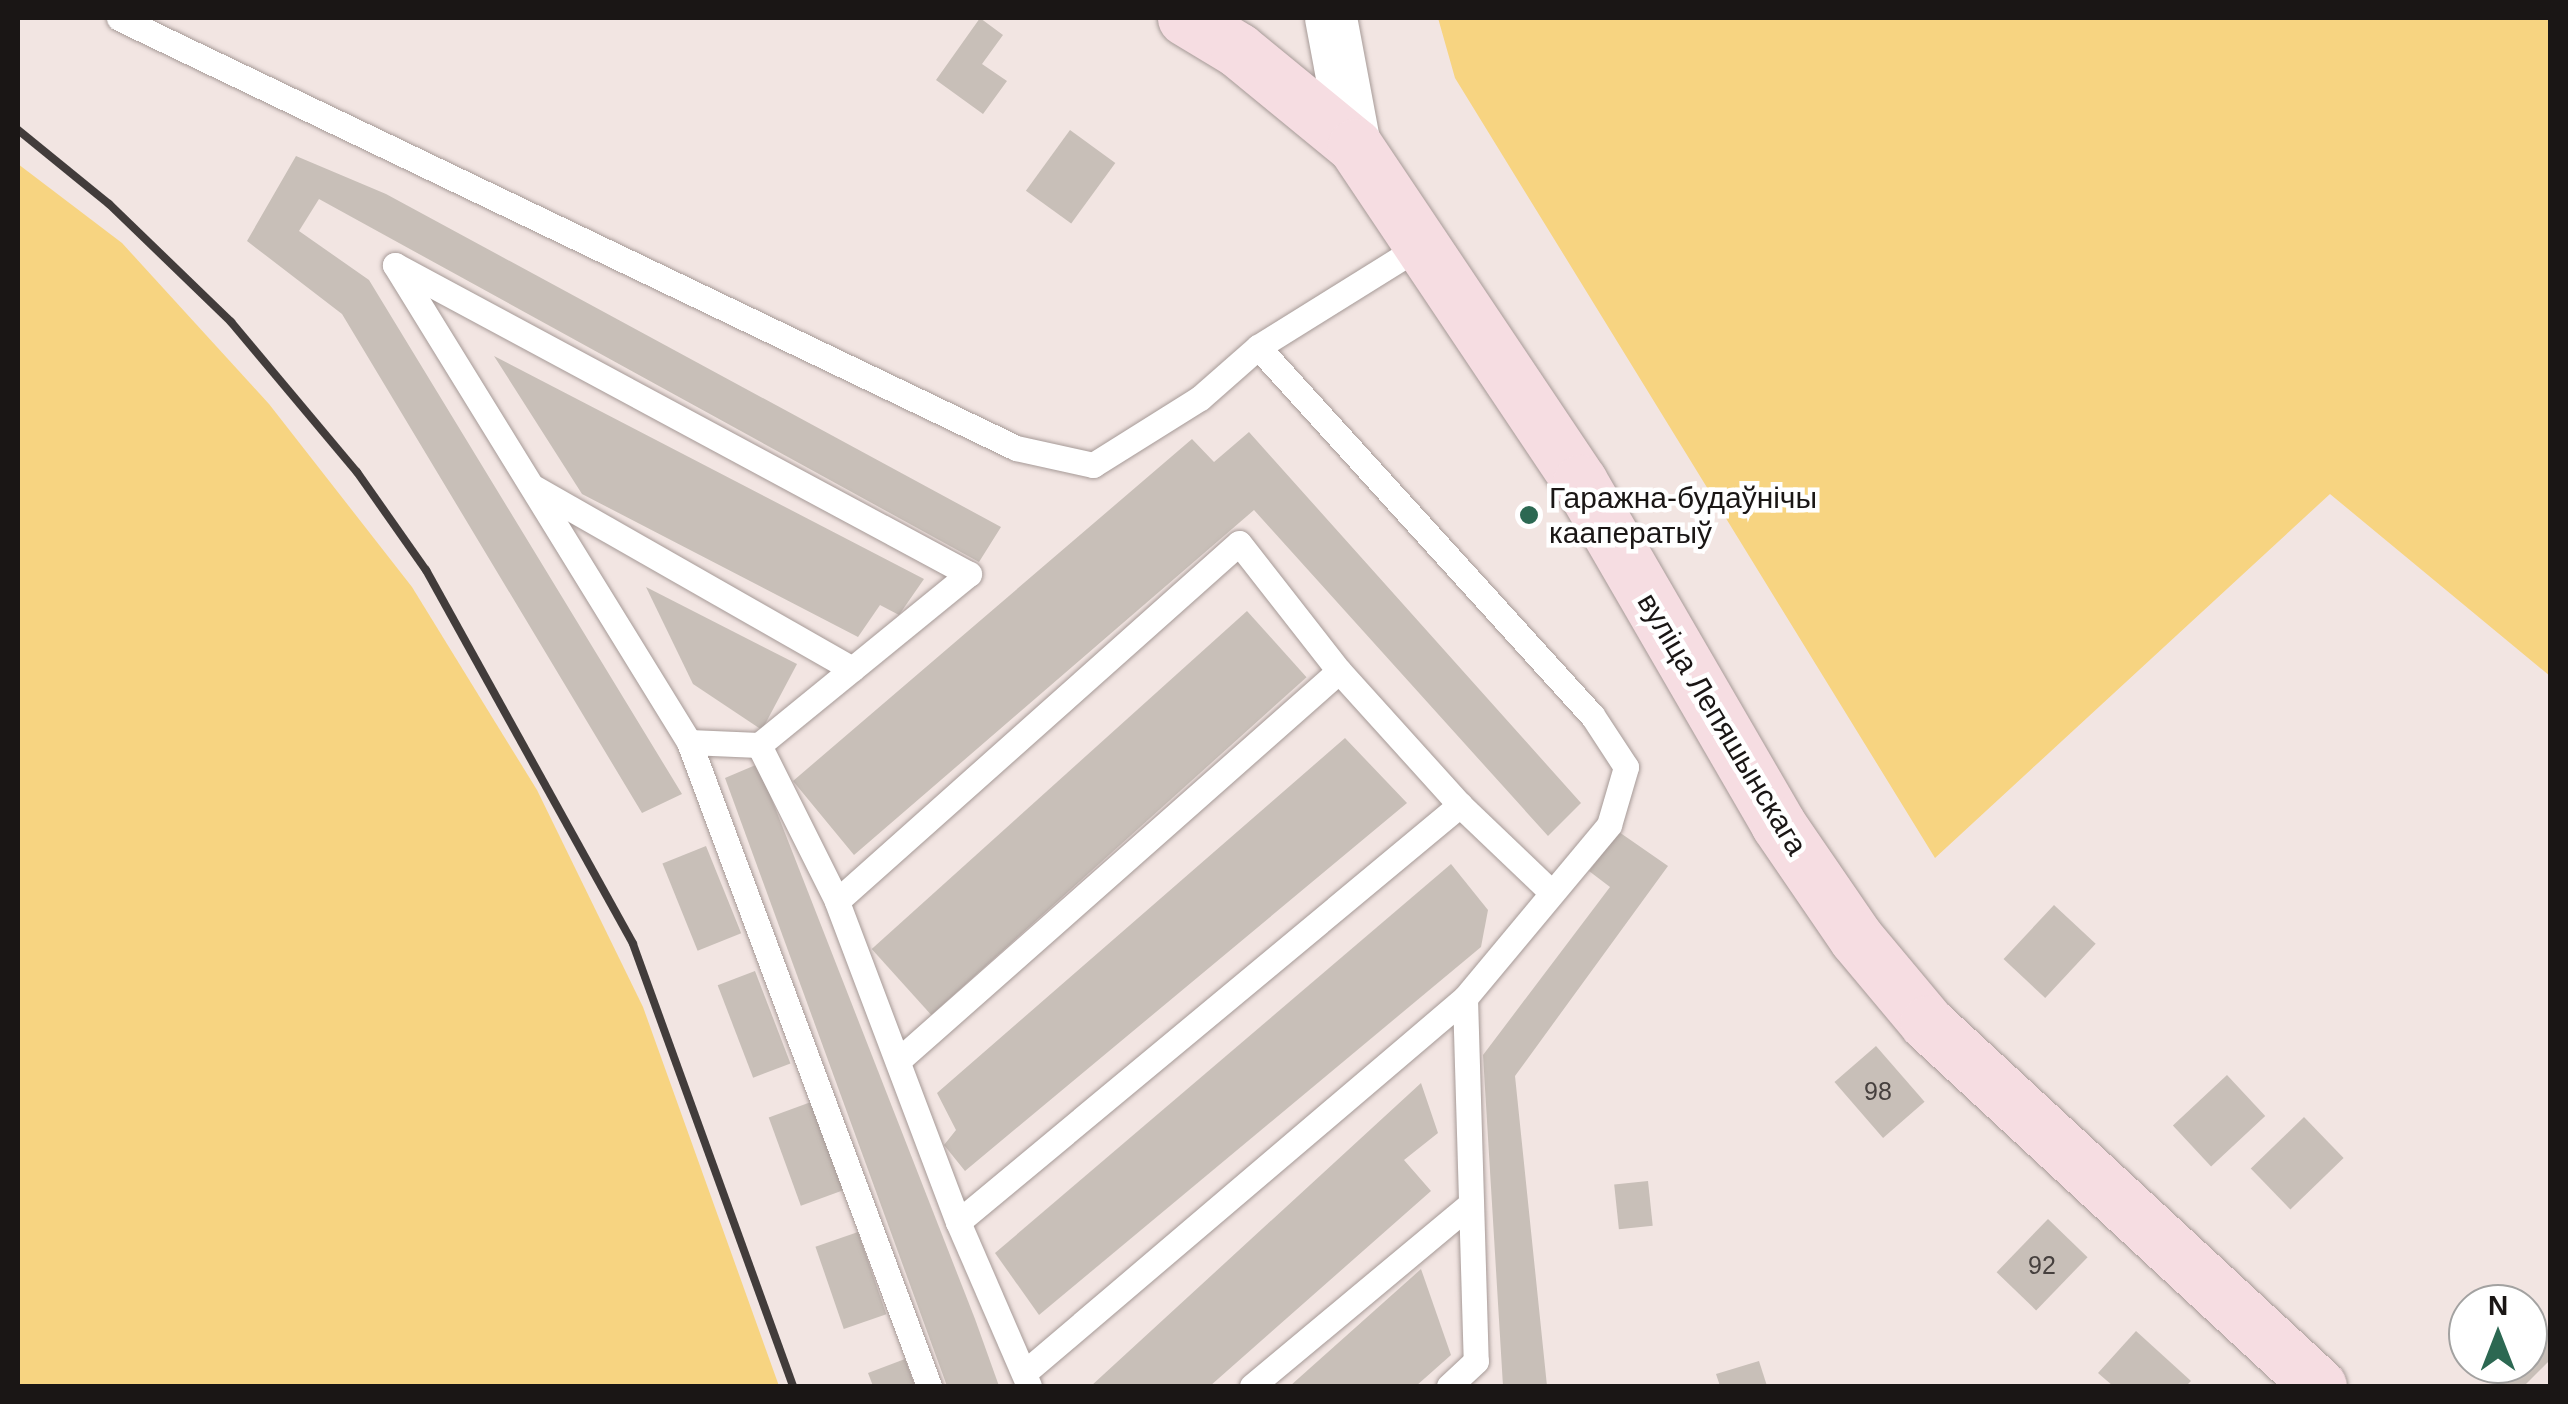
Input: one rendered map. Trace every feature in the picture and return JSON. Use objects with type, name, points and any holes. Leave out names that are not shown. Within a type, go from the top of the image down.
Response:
[{"type":"street","name":"вуліца Лепяшынскага","points":[[1185,18],[1238,50],[1355,146],[1580,482],[1778,824],[1856,938],[1927,1023],[2319,1386]]},
{"type":"street","points":[[1331,18],[1355,146]]},
{"type":"lane","points":[[119,18],[1016,448],[1093,465],[1200,398],[1258,347],[1422,245]]},
{"type":"lane","points":[[690,742],[759,745],[969,574],[395,264],[690,742],[929,1386]]},
{"type":"lane","points":[[759,745],[837,901],[900,1058],[958,1222],[1026,1380],[1465,998],[1550,891],[1609,825],[1626,767],[1592,715],[1258,347]]},
{"type":"lane","points":[[532,486],[852,669]]},
{"type":"lane","points":[[837,901],[1239,543],[1339,671],[1460,805],[1550,891]]},
{"type":"lane","points":[[900,1058],[1339,671]]},
{"type":"lane","points":[[958,1222],[1460,805]]},
{"type":"lane","points":[[1449,1386],[1476,1361],[1466,1207],[1465,998]]},
{"type":"lane","points":[[1252,1386],[1466,1207]]},
{"type":"shaded area","points":[[1438,18],[2550,18],[2550,676],[2330,494],[1935,858],[1455,78]]},
{"type":"shaded area","points":[[18,164],[122,243],[269,404],[412,587],[537,790],[643,1007],[779,1386],[18,1386]]},
{"type":"building","points":[[980,18],[1003,35],[982,64],[1007,81],[983,114],[936,80]]},
{"type":"building","points":[[1070,130],[1115,163],[1071,224],[1026,191]]},
{"type":"building","points":[[296,156],[386,194],[1001,527],[979,562],[319,199],[299,231],[369,280],[682,794],[642,813],[342,314],[247,241]]},
{"type":"building","points":[[494,356],[924,579],[899,615],[880,605],[858,637],[582,494]]},
{"type":"building","points":[[1249,432],[1581,803],[1548,836],[1254,510],[854,855],[793,781],[1192,439],[1214,462]]},
{"type":"building","points":[[646,587],[797,664],[762,730],[693,684]]},
{"type":"building","points":[[1247,611],[1307,677],[931,1015],[872,949]]},
{"type":"building","points":[[1345,738],[1407,803],[965,1171],[944,1145],[956,1130],[937,1093]]},
{"type":"building","points":[[758,764],[999,1386],[947,1386],[725,778]]},
{"type":"building","points":[[1619,832],[1668,866],[1515,1076],[1547,1386],[1503,1386],[1483,1055],[1610,887],[1589,871]]},
{"type":"building","points":[[706,846],[741,933],[698,951],[662,864]]},
{"type":"building","points":[[1451,864],[1488,910],[1481,947],[1039,1315],[995,1253]]},
{"type":"building","points":[[2054,905],[2096,944],[2045,998],[2004,959]]},
{"type":"building","points":[[755,971],[790,1063],[753,1078],[718,985]]},
{"type":"building","points":[[1876,1046],[1925,1102],[1883,1138],[1834,1082]]},
{"type":"building","points":[[2227,1075],[2265,1116],[2211,1166],[2173,1125]]},
{"type":"building","points":[[1421,1083],[1438,1133],[1404,1160],[1431,1191],[1210,1386],[1091,1386]]},
{"type":"building","points":[[811,1102],[843,1190],[801,1206],[769,1117]]},
{"type":"building","points":[[2304,1117],[2344,1158],[2290,1209],[2251,1168]]},
{"type":"building","points":[[1648,1181],[1653,1226],[1619,1229],[1614,1185]]},
{"type":"building","points":[[2048,1219],[2088,1257],[2036,1310],[1997,1272]]},
{"type":"building","points":[[858,1232],[886,1314],[844,1329],[815,1247]]},
{"type":"building","points":[[1421,1269],[1451,1355],[1416,1386],[1290,1386]]},
{"type":"building","points":[[2136,1331],[2191,1381],[2186,1386],[2113,1386],[2098,1373]]},
{"type":"building","points":[[905,1359],[915,1386],[873,1386],[868,1373]]},
{"type":"building","points":[[1759,1361],[1767,1386],[1720,1386],[1716,1374]]},
{"type":"railway","points":[[18,130],[109,204],[231,322],[357,472],[426,570],[633,944],[793,1386]]},
{"type":"place","name":"Гаражна-будаўнічы кааператыў","points":[[1529,515]]}]
